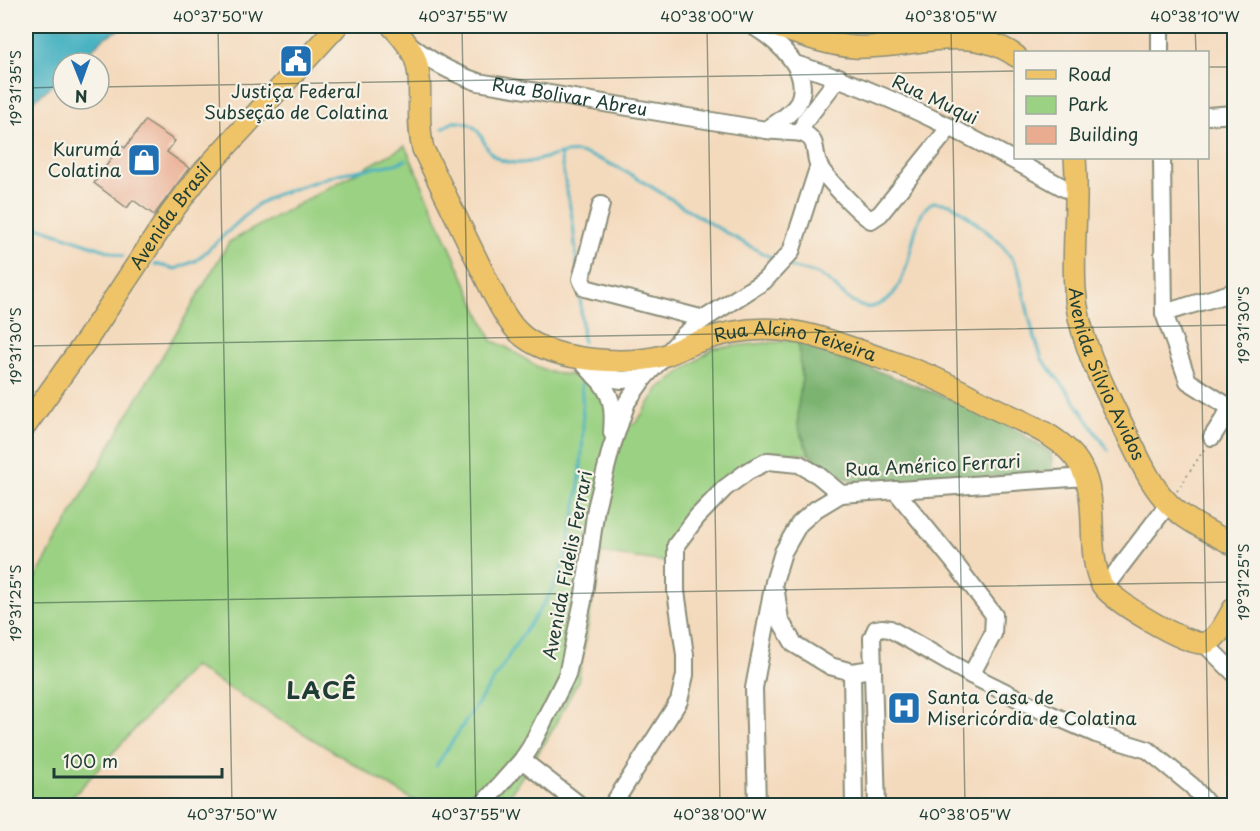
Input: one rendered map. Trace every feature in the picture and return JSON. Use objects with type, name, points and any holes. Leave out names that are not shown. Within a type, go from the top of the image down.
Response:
[{"type":"main road","name":"Avenida Brasil","points":[[26,425],[88,338],[171,213],[200,175],[337,26]]},
{"type":"main road","name":"Rua Bolivar Abreu","points":[[392,26],[408,44]]},
{"type":"main road","points":[[774,26],[841,46],[873,47],[959,38],[990,42],[1014,55]]},
{"type":"main road","name":"Rua Alcino Teixeira","points":[[408,44],[418,67],[418,123],[423,149],[494,295],[505,315],[525,337],[557,352],[578,357],[623,360],[667,355],[729,331],[781,330],[824,339],[924,374],[1050,436],[1074,456],[1086,477],[1090,495],[1096,561],[1104,588]]},
{"type":"main road","name":"Avenida Sílvio Avidos","points":[[1075,159],[1077,195],[1074,289],[1085,342],[1139,459],[1169,503],[1183,515],[1234,546]]},
{"type":"main road","points":[[1104,588],[1121,603],[1172,633],[1194,643],[1204,643],[1216,636],[1234,608]]},
{"type":"street","points":[[753,26],[770,36],[795,64],[800,83],[801,93],[797,104],[766,130]]},
{"type":"street","points":[[1160,26],[1160,51]]},
{"type":"street","name":"Rua Bolivar Abreu","points":[[408,44],[435,64],[478,82],[783,133],[803,127]]},
{"type":"street","name":"Rua Muqui","points":[[795,64],[839,77],[950,128],[1077,195]]},
{"type":"street","points":[[803,127],[839,77]]},
{"type":"street","points":[[797,104],[803,127],[816,147],[819,165],[861,215],[871,220],[880,214],[950,128]]},
{"type":"street","points":[[1209,116],[1234,114]]},
{"type":"street","points":[[1162,159],[1164,314],[1188,381],[1233,407],[1212,437]]},
{"type":"street","name":"Avenida Fidelis Ferrari","points":[[481,806],[522,760],[557,699],[567,675],[583,602],[596,508],[611,449],[627,402],[644,378],[685,333],[764,282],[791,252],[819,165]]},
{"type":"street","points":[[601,206],[581,279],[585,288],[704,319]]},
{"type":"street","points":[[1164,314],[1234,292]]},
{"type":"street","name":"Avenida Fidelis Ferrari","points":[[578,357],[606,386],[612,404],[611,449]]},
{"type":"street","points":[[595,376],[622,380],[644,378]]},
{"type":"street","name":"Rua Américo Ferrari","points":[[612,806],[679,701],[685,675],[675,575],[676,545],[697,517],[725,488],[748,471],[768,461],[799,464],[818,475],[841,494],[1086,477]]},
{"type":"street","points":[[895,490],[994,615],[993,634],[971,675]]},
{"type":"street","points":[[757,806],[754,688],[774,582],[783,552],[799,524],[816,508],[841,494]]},
{"type":"street","points":[[1104,588],[1169,503]]},
{"type":"street","points":[[774,582],[780,620],[794,644],[830,666],[852,672],[872,669]]},
{"type":"street","points":[[877,806],[872,638],[876,629],[882,628],[890,629],[971,675],[1045,712],[1096,734],[1148,750],[1192,786],[1209,806]]},
{"type":"street","points":[[1204,643],[1234,673]]},
{"type":"street","points":[[852,672],[854,806]]},
{"type":"street","points":[[522,760],[581,806]]},
{"type":"path","points":[[1169,503],[1212,437]]},
{"type":"green space","points":[[405,146],[492,341],[507,347],[542,369],[587,378],[595,384],[603,396],[620,429],[637,422],[659,388],[714,348],[798,340],[802,380],[800,389],[801,436],[810,455],[781,451],[745,462],[707,494],[682,525],[670,543],[666,562],[601,553],[578,681],[548,738],[511,793],[500,805],[421,805],[193,666],[65,805],[26,806],[26,595],[119,430],[229,242]]},
{"type":"green space","points":[[798,340],[996,417],[1051,453],[1053,471],[871,488],[834,474],[810,455],[798,426],[798,405],[802,380]]},
{"type":"water","points":[[26,26],[127,26],[105,37],[90,51],[51,51],[51,86],[26,107]]},
{"type":"building","name":"Kurumá Colatina","points":[[145,121],[175,141],[167,152],[189,168],[154,215],[133,200],[127,208],[94,183],[121,145],[125,148]]},
{"type":"waterway","points":[[443,128],[453,122],[472,126],[477,130],[492,155],[510,162],[521,163],[574,152],[598,158],[639,179],[721,230],[774,259]]},
{"type":"waterway","points":[[560,154],[573,223],[577,265]]},
{"type":"waterway","points":[[155,264],[176,269],[197,260],[258,204],[275,195],[338,174],[406,160]]},
{"type":"waterway","points":[[791,267],[821,276],[857,305],[871,307],[886,300],[897,289],[924,210],[933,202],[951,204],[997,240],[1011,257],[1018,269],[1032,329],[1042,359],[1069,393],[1108,450]]},
{"type":"waterway","points":[[26,223],[123,256]]},
{"type":"waterway","points":[[580,293],[583,342]]},
{"type":"waterway","points":[[436,766],[542,607],[562,567],[579,488],[583,432],[581,384]]},
{"type":"place","name":"Justiça Federal Subseção de Colatina","points":[[296,61]]},
{"type":"place","name":"Kurumá Colatina","points":[[144,160]]},
{"type":"place","name":"Santa Casa de Misericórdia de Colatina","points":[[904,708]]},
{"type":"district","name":"LACÊ","points":[[322,691]]}]
